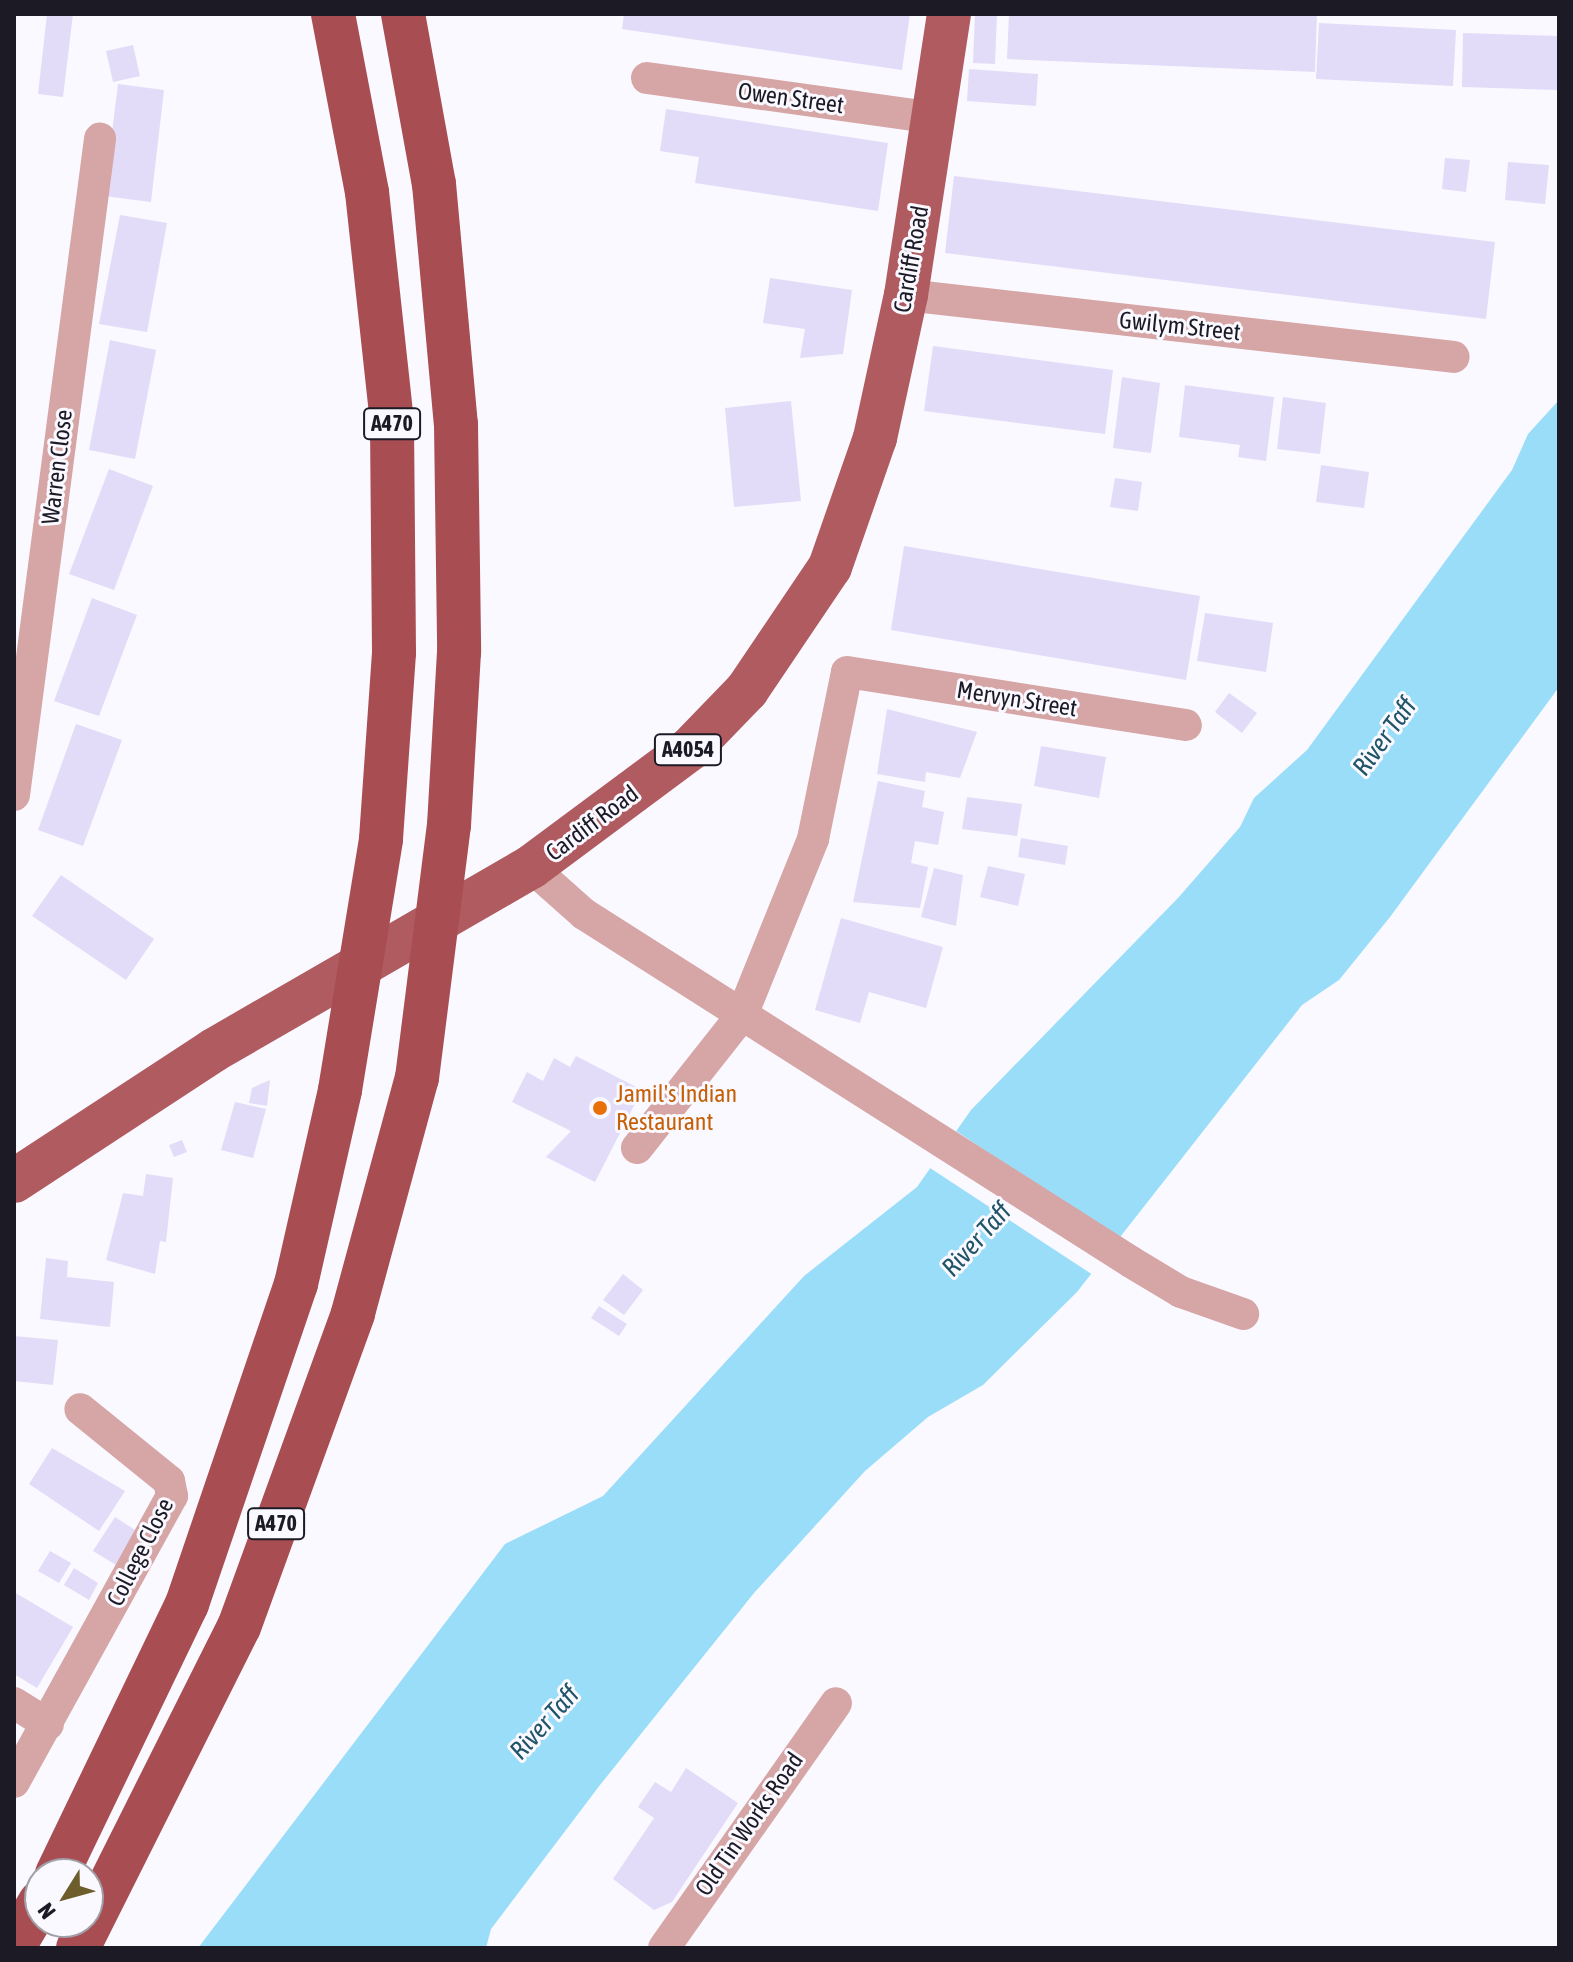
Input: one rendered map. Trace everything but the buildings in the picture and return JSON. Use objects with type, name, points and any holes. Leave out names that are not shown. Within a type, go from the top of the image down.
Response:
[{"type":"highway","name":"A470","points":[[65,1858],[187,1604],[296,1284],[340,1090],[381,839],[394,653],[392,424],[367,192],[333,14]]},
{"type":"highway","name":"A470","points":[[78,1948],[239,1627],[353,1313],[417,1078],[449,826],[459,652],[456,424],[434,184],[403,14]]},
{"type":"main road","name":"Cardiff Road","points":[[14,1181],[214,1050],[531,867],[691,748],[747,690],[830,567],[875,438],[906,295],[949,14]]},
{"type":"street","name":"Owen Street","points":[[647,78],[934,118]]},
{"type":"street","name":"Warren Close","points":[[14,795],[100,139]]},
{"type":"street","name":"Gwilym Street","points":[[906,295],[1454,357]]},
{"type":"street","name":"Mervyn Street","points":[[742,1015],[813,839],[847,672],[1186,725]]},
{"type":"street","points":[[531,867],[584,914],[742,1015],[879,1095],[1131,1262],[1181,1292],[1243,1314]]},
{"type":"street","points":[[637,1148],[742,1015]]},
{"type":"street","name":"College Close","points":[[48,1724],[173,1491],[80,1409]]},
{"type":"street","points":[[14,1703],[48,1724],[14,1782]]},
{"type":"street","name":"Old Tin Works Road","points":[[664,1948],[836,1703]]},
{"type":"water","name":"River Taff","points":[[1559,400],[1559,687],[1390,917],[1339,980],[1302,1005],[1077,1292],[983,1385],[928,1417],[865,1471],[754,1593],[600,1785],[491,1929],[486,1948],[198,1948],[505,1544],[603,1496],[804,1276],[917,1187],[971,1110],[1178,898],[1240,827],[1254,798],[1307,750],[1512,470],[1528,434]]},
{"type":"pier","points":[[953,1129],[1119,1239],[1093,1275],[927,1166]]},
{"type":"place","name":"Jamil's Indian Restaurant","points":[[600,1108]]}]
